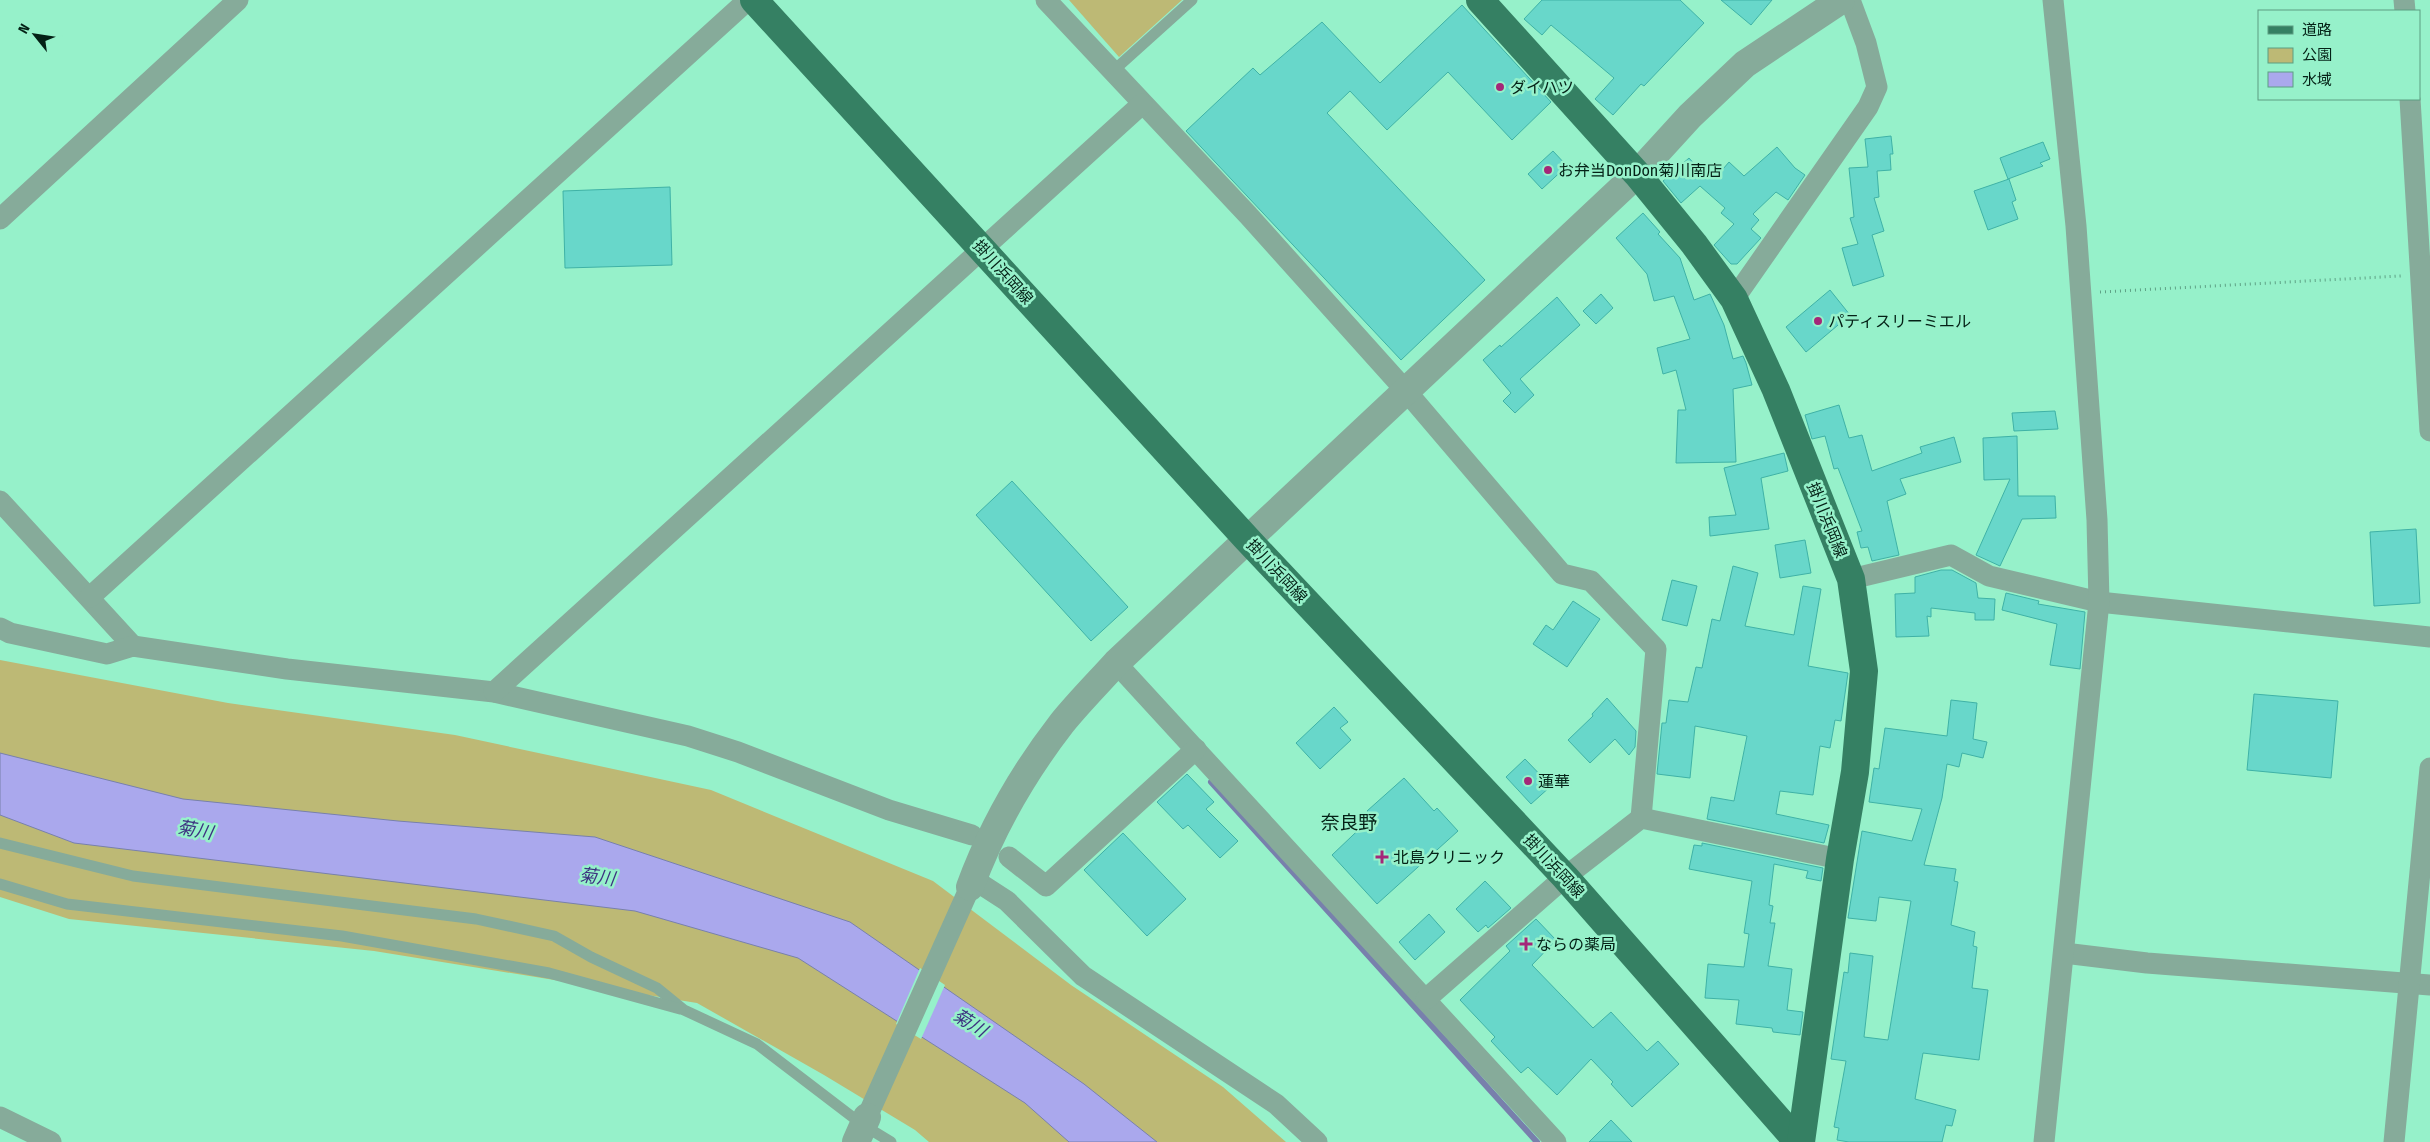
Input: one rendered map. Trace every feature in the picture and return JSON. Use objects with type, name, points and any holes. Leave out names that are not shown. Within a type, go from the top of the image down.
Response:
[{"type":"main road","name":"掛川浜岡線","points":[[754,0],[1247,539],[1565,876],[1800,1142]]},
{"type":"main road","name":"掛川浜岡線","points":[[1480,0],[1637,174],[1694,244],[1734,299],[1776,390],[1851,579],[1864,671],[1855,772],[1840,859],[1800,1142]]},
{"type":"street","points":[[0,219],[238,0]]},
{"type":"street","points":[[90,597],[748,0]]},
{"type":"street","points":[[1046,0],[1248,215],[1406,391],[1562,574],[1591,581],[1656,649],[1641,818],[1565,876],[1426,999]]},
{"type":"street","points":[[862,1128],[990,839],[1028,774],[1062,724],[1116,663],[1637,174],[1690,116],[1745,64],[1842,0]]},
{"type":"street","points":[[1734,299],[1868,107],[1877,87],[1866,43],[1850,0]]},
{"type":"street","points":[[2044,1142],[2099,602],[2097,520],[2079,293],[2076,226],[2053,0]]},
{"type":"street","points":[[2410,100],[2430,432]]},
{"type":"street","points":[[494,692],[1142,104]]},
{"type":"street","points":[[0,501],[133,646]]},
{"type":"street","points":[[1851,579],[1951,555],[1989,576],[2099,602],[2430,637]]},
{"type":"street","points":[[0,628],[10,633],[108,654],[133,646],[287,669],[494,692],[696,739],[738,752],[889,810],[972,836]]},
{"type":"street","points":[[1116,663],[1556,1142]]},
{"type":"street","points":[[1009,857],[1046,886],[1196,749]]},
{"type":"street","points":[[2394,1142],[2420,984],[2430,768]]},
{"type":"street","points":[[1641,818],[1840,859]]},
{"type":"street","points":[[971,883],[1008,901],[1082,976],[1276,1104],[1316,1142]]},
{"type":"street","points":[[2064,953],[2147,963],[2420,984]]},
{"type":"street","points":[[0,1117],[51,1142]]},
{"type":"lane","points":[[1112,72],[1192,0]]},
{"type":"lane","points":[[0,843],[133,876],[476,919],[554,936],[591,957],[657,988],[684,1010]]},
{"type":"lane","points":[[0,884],[67,904],[342,936],[540,971],[684,1010],[758,1044],[862,1128],[891,1142]]},
{"type":"path","points":[[2079,293],[2421,275]]},
{"type":"green space","points":[[1069,0],[1182,0],[1119,57]]},
{"type":"green space","points":[[0,660],[228,703],[455,735],[711,790],[933,881],[1071,985],[1223,1087],[1286,1142],[929,1142],[915,1130],[824,1075],[697,1003],[374,951],[69,919],[0,897]]},
{"type":"water","name":"菊川","points":[[0,753],[183,799],[398,821],[595,837],[850,922],[1084,1084],[1157,1142],[1069,1142],[1025,1103],[798,958],[635,911],[74,843],[0,815]]},
{"type":"pier","points":[[920,968],[945,985],[921,1039],[896,1024]]},
{"type":"building","points":[[1542,0],[1680,0],[1704,23],[1644,86],[1641,84],[1613,115],[1595,99],[1614,78],[1551,25],[1542,35],[1524,19]]},
{"type":"building","points":[[1721,0],[1772,0],[1751,25]]},
{"type":"building","points":[[1462,5],[1551,102],[1512,140],[1448,72],[1387,130],[1350,91],[1327,113],[1485,280],[1401,360],[1186,131],[1253,68],[1260,75],[1322,22],[1380,83]]},
{"type":"building","points":[[1891,136],[1893,154],[1890,154],[1891,170],[1877,171],[1879,197],[1874,198],[1884,231],[1872,235],[1884,276],[1853,286],[1842,248],[1858,244],[1850,218],[1854,217],[1849,168],[1868,167],[1865,139]]},
{"type":"building","points":[[2043,142],[2050,159],[2040,163],[2043,166],[2008,179],[2000,158]]},
{"type":"building","points":[[1777,147],[1795,168],[1805,175],[1788,200],[1776,192],[1753,214],[1759,220],[1751,229],[1761,238],[1737,264],[1731,264],[1714,245],[1734,224],[1721,213],[1725,208],[1700,186],[1681,203],[1663,181],[1689,158],[1706,177],[1717,164],[1723,169],[1729,162],[1744,176]]},
{"type":"building","name":"お弁当DonDon菊川南店","points":[[1553,151],[1567,166],[1542,189],[1528,174]]},
{"type":"building","points":[[2009,179],[2016,200],[2012,202],[2018,219],[1988,230],[1974,191]]},
{"type":"building","points":[[670,187],[672,265],[565,268],[563,191]]},
{"type":"building","points":[[1643,213],[1660,232],[1658,234],[1680,258],[1694,300],[1710,294],[1724,325],[1733,359],[1743,356],[1746,363],[1752,385],[1733,389],[1736,462],[1676,463],[1678,410],[1686,410],[1676,370],[1663,374],[1657,348],[1690,339],[1674,296],[1654,301],[1647,274],[1616,238]]},
{"type":"building","name":"パティスリーミエル","points":[[1830,290],[1850,315],[1806,352],[1786,327]]},
{"type":"building","points":[[1601,294],[1613,308],[1596,324],[1583,311]]},
{"type":"building","points":[[1557,297],[1580,325],[1520,379],[1534,395],[1515,413],[1503,401],[1511,393],[1483,360],[1500,345],[1501,347]]},
{"type":"building","points":[[1839,405],[1849,438],[1862,435],[1872,471],[1922,453],[1920,447],[1954,437],[1961,462],[1900,479],[1906,494],[1887,501],[1899,555],[1872,561],[1868,547],[1861,548],[1857,532],[1862,531],[1838,468],[1834,469],[1825,436],[1812,439],[1805,415]]},
{"type":"building","points":[[2055,411],[2058,429],[2014,431],[2012,413]]},
{"type":"building","points":[[2017,436],[2018,496],[2055,496],[2056,518],[2022,519],[2000,566],[1976,555],[2010,479],[1984,480],[1983,438]]},
{"type":"building","points":[[1784,453],[1788,471],[1761,478],[1769,529],[1710,536],[1709,517],[1736,515],[1724,468]]},
{"type":"building","points":[[1012,481],[1128,607],[1091,641],[976,515]]},
{"type":"building","points":[[2416,529],[2420,603],[2374,606],[2370,532]]},
{"type":"building","points":[[1805,540],[1811,573],[1780,578],[1775,545]]},
{"type":"building","points":[[1733,566],[1758,573],[1745,626],[1794,635],[1803,586],[1821,589],[1808,666],[1848,673],[1841,721],[1835,720],[1830,748],[1820,746],[1813,795],[1780,791],[1776,814],[1829,825],[1824,843],[1707,819],[1711,797],[1734,801],[1747,736],[1695,726],[1690,778],[1657,774],[1662,723],[1666,723],[1669,700],[1688,702],[1696,667],[1702,668],[1712,619],[1720,621]]},
{"type":"building","points":[[1941,570],[1952,570],[1976,583],[1978,598],[1995,599],[1994,620],[1975,620],[1975,613],[1931,608],[1931,617],[1927,616],[1929,636],[1896,637],[1895,594],[1915,593],[1915,577]]},
{"type":"building","points":[[1672,580],[1697,586],[1687,626],[1662,620]]},
{"type":"building","points":[[2006,593],[2039,601],[2038,604],[2085,612],[2080,669],[2050,665],[2057,624],[2002,610]]},
{"type":"building","points":[[1573,601],[1600,619],[1567,667],[1533,644],[1546,625],[1553,630]]},
{"type":"building","points":[[2254,694],[2338,701],[2331,778],[2247,770]]},
{"type":"building","points":[[1607,698],[1636,731],[1635,747],[1629,755],[1615,739],[1590,763],[1568,740],[1593,716],[1592,714]]},
{"type":"building","points":[[1951,700],[1977,703],[1973,739],[1987,742],[1983,758],[1962,753],[1959,767],[1947,764],[1942,798],[1924,865],[1956,869],[1954,881],[1958,882],[1951,925],[1975,932],[1973,946],[1977,947],[1972,988],[1988,990],[1979,1060],[1923,1053],[1915,1099],[1956,1110],[1952,1126],[1946,1125],[1942,1142],[1849,1142],[1837,1140],[1839,1128],[1834,1127],[1846,1061],[1831,1059],[1844,972],[1848,973],[1850,953],[1873,956],[1864,1037],[1888,1040],[1911,901],[1879,897],[1876,921],[1848,918],[1862,831],[1912,841],[1922,809],[1869,802],[1874,768],[1879,769],[1885,728],[1947,736]]},
{"type":"building","points":[[1334,707],[1348,722],[1340,728],[1351,740],[1320,769],[1296,743]]},
{"type":"building","name":"蓮華","points":[[1525,759],[1551,786],[1531,804],[1506,777]]},
{"type":"building","points":[[1187,774],[1214,802],[1206,809],[1238,841],[1220,858],[1188,825],[1183,829],[1157,802]]},
{"type":"building","name":"北島クリニック","points":[[1404,778],[1434,811],[1437,808],[1458,831],[1377,904],[1332,855],[1372,817],[1367,811]]},
{"type":"building","points":[[1123,833],[1186,899],[1147,936],[1084,870]]},
{"type":"building","points":[[1702,843],[1823,868],[1821,881],[1806,878],[1808,871],[1774,864],[1769,905],[1773,906],[1770,923],[1775,923],[1768,966],[1792,969],[1787,1010],[1803,1012],[1800,1035],[1773,1032],[1772,1028],[1736,1024],[1739,1000],[1705,998],[1708,964],[1744,967],[1749,934],[1744,933],[1752,881],[1689,869],[1694,845],[1702,846]]},
{"type":"building","points":[[1485,881],[1511,908],[1488,928],[1486,925],[1478,932],[1456,909]]},
{"type":"building","points":[[1429,914],[1445,932],[1415,960],[1399,942]]},
{"type":"building","points":[[1536,919],[1556,940],[1532,965],[1593,1028],[1611,1012],[1647,1051],[1658,1041],[1679,1064],[1632,1107],[1611,1084],[1613,1082],[1591,1059],[1557,1095],[1528,1067],[1521,1073],[1491,1041],[1495,1037],[1460,1000],[1510,951],[1506,946]]},
{"type":"building","points":[[1611,1120],[1632,1142],[1589,1142]]},
{"type":"waterway","points":[[1211,782],[1537,1142]]},
{"type":"place","name":"ダイハツ","points":[[1500,87]]},
{"type":"place","name":"お弁当DonDon菊川南店","points":[[1548,170]]},
{"type":"place","name":"パティスリーミエル","points":[[1818,321]]},
{"type":"place","name":"蓮華","points":[[1528,781]]},
{"type":"place","name":"北島クリニック","points":[[1382,857]]},
{"type":"place","name":"ならの薬局","points":[[1526,944]]},
{"type":"district","name":"奈良野","points":[[1349,822]]}]
